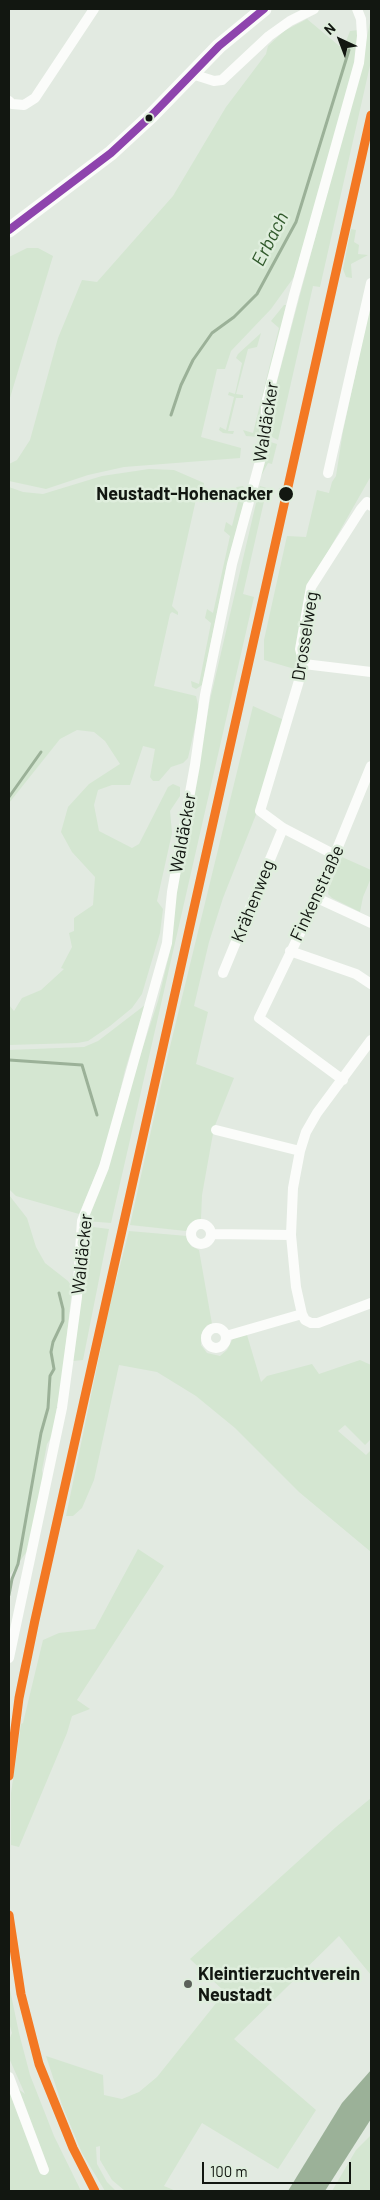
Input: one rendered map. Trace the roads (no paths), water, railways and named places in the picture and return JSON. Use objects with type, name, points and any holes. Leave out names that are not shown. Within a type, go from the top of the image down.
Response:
[{"type":"street","points":[[9,101],[12,104],[24,105],[35,98],[94,9]]},
{"type":"street","points":[[192,74],[214,81],[222,80],[269,36],[290,21],[314,9]]},
{"type":"street","name":"Waldäcker","points":[[9,1658],[62,1408],[77,1297],[82,1222],[104,1167],[167,943],[172,892],[195,765],[205,694],[232,564],[264,443],[266,403],[359,63],[362,36],[361,18],[357,9]]},
{"type":"street","points":[[9,230],[111,153],[256,11]]},
{"type":"street","points":[[328,473],[371,283]]},
{"type":"street","name":"Drosselweg","points":[[283,828],[260,811],[304,664],[300,650],[311,587],[356,517],[369,504]]},
{"type":"street","points":[[304,664],[371,672]]},
{"type":"street","name":"Finkenstraße","points":[[343,1080],[259,1018],[317,898],[371,766]]},
{"type":"street","points":[[283,828],[335,855]]},
{"type":"street","name":"Krähenweg","points":[[224,973],[283,828]]},
{"type":"street","points":[[317,898],[371,923]]},
{"type":"street","points":[[290,951],[356,974],[371,984]]},
{"type":"street","points":[[371,1040],[343,1080],[316,1113],[306,1132],[300,1151],[293,1188],[291,1235],[296,1287],[302,1314],[306,1320],[311,1324],[318,1323],[371,1304]]},
{"type":"street","points":[[216,1130],[300,1151]]},
{"type":"street","points":[[211,1234],[291,1235]]},
{"type":"street","points":[[226,1336],[302,1314]]},
{"type":"street","points":[[9,2076],[44,2170]]},
{"type":"waterway","name":"Erbach","points":[[171,415],[181,385],[193,360],[212,333],[234,317],[257,294],[296,222],[349,50]]},
{"type":"waterway","points":[[9,797],[41,752]]},
{"type":"waterway","points":[[9,1060],[82,1065],[97,1115]]},
{"type":"waterway","points":[[9,1595],[12,1579],[18,1564],[41,1433],[48,1408],[50,1376],[54,1369],[51,1352],[53,1342],[63,1321],[63,1309],[59,1293]]},
{"type":"place","name":"Neustadt-Hohenacker","points":[[286,494]]},
{"type":"place","name":"Kleintierzuchtverein Neustadt","points":[[188,1984]]}]
